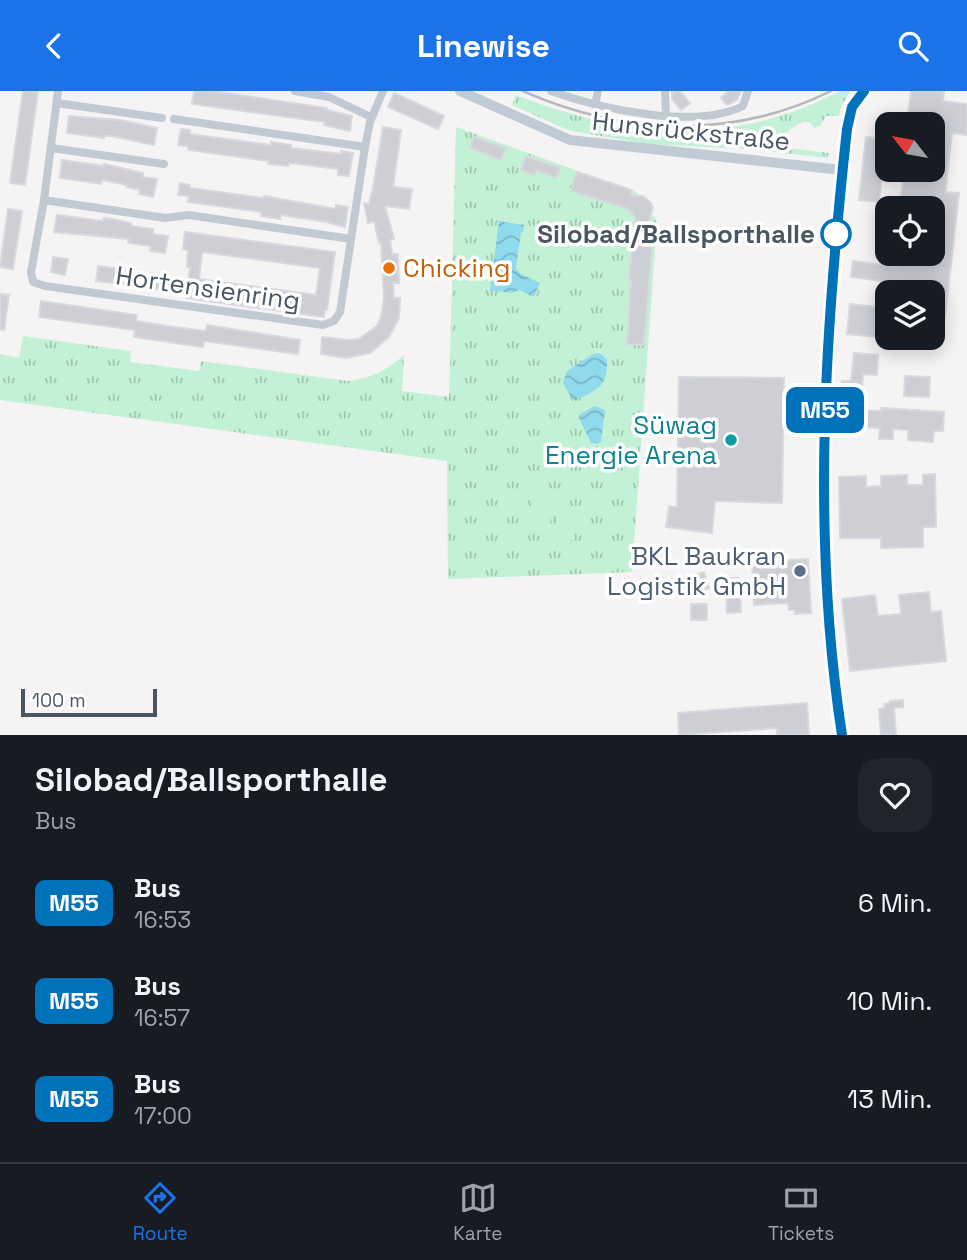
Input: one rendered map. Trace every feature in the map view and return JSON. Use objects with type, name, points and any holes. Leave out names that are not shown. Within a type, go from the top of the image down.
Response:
[{"type":"main road","name":"Hunsrückstraße","points":[[460,91],[570,140],[842,170]]},
{"type":"main road","points":[[842,170],[831,286],[825,414],[828,626],[842,735]]},
{"type":"street","name":"Hortensienring","points":[[58,91],[44,200],[31,272],[33,282],[45,286],[323,325],[334,321],[340,312],[365,147],[372,117],[383,91]]},
{"type":"street","points":[[295,91],[329,97],[372,117]]},
{"type":"street","points":[[551,91],[595,105],[666,115],[726,114],[743,106],[747,91]]},
{"type":"street","points":[[595,105],[598,91]]},
{"type":"street","points":[[665,91],[666,115]]},
{"type":"street","points":[[842,170],[852,107],[864,91]]},
{"type":"street","points":[[57,103],[162,118]]},
{"type":"street","points":[[174,119],[365,147]]},
{"type":"street","points":[[51,148],[164,164]]},
{"type":"street","points":[[44,200],[172,218],[189,215],[351,239]]},
{"type":"green space","points":[[840,91],[850,91],[839,116],[826,116],[820,126],[814,128],[810,122],[803,122],[778,140],[779,147],[829,153],[828,158],[745,149],[649,144],[600,136],[568,130],[512,105],[516,95],[598,121],[679,131],[719,129],[759,122],[800,109]]},
{"type":"green space","points":[[456,127],[636,192],[657,221],[632,572],[448,579],[447,461],[0,400],[0,354],[19,358],[23,336],[131,351],[130,362],[199,371],[201,361],[348,381],[378,373],[404,355],[402,391],[449,397]]},
{"type":"green space","points":[[533,497],[551,498],[550,532],[532,531]]},
{"type":"green space","points":[[557,507],[574,507],[573,540],[555,540]]},
{"type":"water","points":[[499,221],[524,225],[516,269],[540,283],[534,297],[519,290],[512,293],[490,290]]},
{"type":"water","points":[[600,353],[607,360],[607,368],[600,386],[576,400],[572,399],[563,383],[567,371],[593,354]]},
{"type":"water","points":[[594,406],[605,410],[601,442],[597,444],[591,443],[579,418],[579,415]]},
{"type":"building","points":[[23,91],[38,91],[25,185],[10,183]]},
{"type":"building","points":[[194,91],[212,91],[327,108],[352,116],[350,131],[324,125],[325,122],[192,104]]},
{"type":"building","points":[[672,91],[680,91],[690,103],[681,110],[672,99]]},
{"type":"building","points":[[728,91],[741,91],[737,100],[727,105],[721,98]]},
{"type":"building","points":[[911,91],[944,91],[943,101],[967,104],[967,135],[952,133],[947,176],[946,192],[959,193],[945,317],[945,280],[875,280],[851,277],[853,261],[875,266],[945,266],[945,196],[901,196],[903,182],[945,182],[945,112],[908,112]]},
{"type":"building","points":[[394,93],[444,116],[438,129],[388,107]]},
{"type":"building","points":[[69,116],[120,120],[157,128],[154,145],[112,136],[104,138],[67,133]]},
{"type":"building","points":[[383,127],[401,130],[393,187],[412,189],[409,209],[385,206],[394,239],[390,240],[392,254],[398,254],[399,283],[393,283],[394,298],[400,298],[399,318],[389,337],[370,353],[346,358],[321,354],[322,337],[359,339],[377,326],[381,317],[384,298],[381,242],[379,243],[374,221],[368,223],[364,203],[369,204],[373,188]]},
{"type":"building","points":[[181,129],[190,130],[190,134],[204,136],[271,145],[271,142],[291,145],[291,148],[341,154],[341,151],[353,153],[349,176],[338,175],[338,169],[289,163],[288,166],[268,164],[269,161],[188,150],[188,146],[178,145]]},
{"type":"building","points":[[474,137],[506,148],[501,160],[470,148]]},
{"type":"building","points":[[866,137],[875,138],[875,182],[881,182],[880,196],[875,196],[875,202],[859,200]]},
{"type":"building","points":[[526,156],[560,168],[556,178],[536,170],[534,175],[521,170]]},
{"type":"building","points":[[62,160],[104,164],[143,173],[143,177],[157,179],[153,197],[139,194],[140,190],[127,185],[102,180],[101,184],[60,178]]},
{"type":"building","points":[[577,172],[632,190],[630,195],[643,196],[653,208],[648,222],[654,223],[644,345],[627,344],[635,218],[629,209],[571,191]]},
{"type":"building","points":[[180,183],[190,185],[190,188],[264,196],[336,209],[336,205],[348,207],[345,227],[281,215],[280,219],[261,216],[262,212],[188,202],[189,196],[178,195]]},
{"type":"building","points":[[8,209],[22,211],[13,269],[0,267]]},
{"type":"building","points":[[57,215],[103,221],[104,218],[112,219],[131,223],[131,226],[153,229],[153,234],[168,236],[165,253],[150,251],[151,246],[128,243],[129,239],[54,232]]},
{"type":"building","points":[[185,232],[335,252],[324,317],[186,298],[190,267],[187,267],[188,250],[183,249]],"holes":[[[202,252],[320,268],[316,295],[199,279]]]},
{"type":"building","points":[[53,257],[68,259],[65,275],[51,272]]},
{"type":"building","points":[[98,266],[125,270],[123,284],[96,281]]},
{"type":"building","points":[[150,273],[165,275],[162,290],[147,288]]},
{"type":"building","points":[[0,294],[9,295],[4,330],[0,329]]},
{"type":"building","points":[[41,301],[137,315],[136,321],[167,326],[206,331],[207,325],[300,340],[298,354],[204,341],[203,347],[134,337],[135,330],[39,317]]},
{"type":"building","points":[[850,304],[875,307],[875,337],[847,334]]},
{"type":"building","points":[[854,353],[878,355],[877,375],[863,374],[862,390],[841,389],[842,381],[851,381]]},
{"type":"building","points":[[905,376],[930,377],[929,397],[904,396]]},
{"type":"building","name":"Süwag Energie Arena","points":[[679,377],[784,378],[782,503],[715,501],[712,533],[666,527],[669,506],[677,507]]},
{"type":"building","points":[[881,408],[944,412],[943,431],[934,431],[933,442],[908,440],[908,430],[893,429],[893,439],[879,439],[880,428],[839,426],[840,409],[881,411]]},
{"type":"building","points":[[935,474],[936,527],[923,527],[923,547],[881,548],[881,538],[840,538],[839,477],[866,476],[866,487],[881,486],[881,476],[907,475],[907,485],[923,485],[923,475]]},
{"type":"building","points":[[808,559],[811,613],[795,614],[795,610],[789,610],[788,603],[754,605],[752,562]]},
{"type":"building","points":[[704,572],[709,588],[681,597],[676,580]]},
{"type":"building","points":[[726,578],[739,578],[741,612],[727,613]]},
{"type":"building","points":[[929,592],[931,612],[941,611],[946,661],[850,671],[842,599],[875,595],[878,616],[901,614],[899,595]]},
{"type":"building","points":[[691,604],[707,604],[707,620],[691,620]]},
{"type":"building","points":[[903,700],[903,707],[894,708],[896,735],[881,735],[879,709],[885,708],[884,704],[890,701]]},
{"type":"building","points":[[807,703],[809,735],[777,735],[777,728],[679,735],[678,713]]},
{"type":"railway","points":[[523,91],[561,106],[599,116],[677,126],[755,118],[794,107],[831,91]]},
{"type":"bus line","name":"M55","points":[[842,735],[828,626],[825,383],[831,286],[847,129],[855,100],[864,91]]},
{"type":"place","name":"Silobad/Ballsporthalle","points":[[836,234]]},
{"type":"place","name":"Chicking","points":[[389,268]]},
{"type":"place","name":"Süwag Energie Arena","points":[[731,440]]},
{"type":"place","name":"BKL Baukran Logistik GmbH","points":[[800,571]]}]
